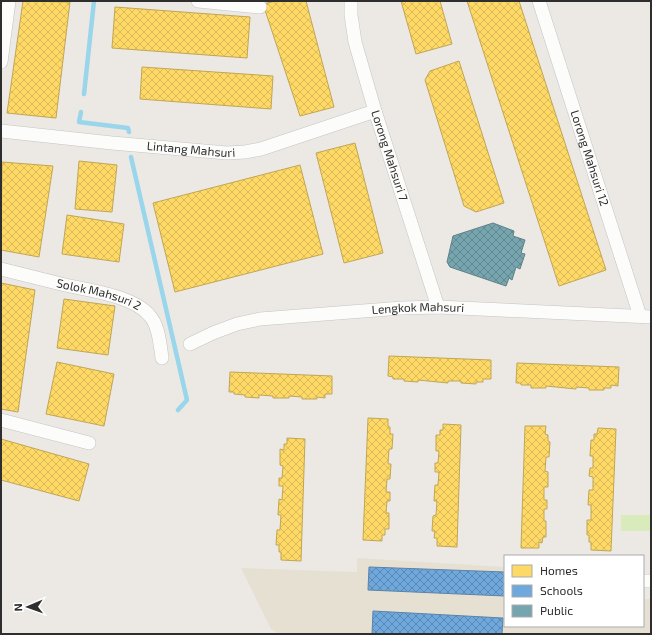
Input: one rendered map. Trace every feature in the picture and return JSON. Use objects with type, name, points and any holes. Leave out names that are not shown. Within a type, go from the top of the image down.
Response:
[{"type":"street","points":[[1,62],[9,1]]},
{"type":"street","points":[[198,1],[260,7]]},
{"type":"street","name":"Lorong Mahsuri 7","points":[[351,1],[351,15],[356,42],[375,111],[438,307]]},
{"type":"street","name":"Lorong Mahsuri 12","points":[[539,1],[645,316]]},
{"type":"street","name":"Lintang Mahsuri","points":[[1,131],[119,144],[227,153],[246,152],[261,150],[375,111]]},
{"type":"street","name":"Solok Mahsuri 2","points":[[1,269],[127,300],[139,306],[149,315],[156,325],[162,358]]},
{"type":"street","name":"Lengkok Mahsuri","points":[[190,344],[236,324],[260,319],[394,309],[438,307],[645,316]]},
{"type":"street","points":[[1,420],[89,443]]},
{"type":"shaded area","points":[[357,558],[504,567],[504,627],[644,627],[644,599],[651,599],[651,634],[279,634],[271,629],[241,568],[357,572]]},
{"type":"green space","points":[[621,515],[651,515],[651,531],[621,531]]},
{"type":"building: Homes","points":[[23,1],[70,2],[56,118],[7,113]]},
{"type":"building: Homes","points":[[276,1],[306,1],[334,107],[300,116],[263,4]]},
{"type":"building: Homes","points":[[401,1],[440,1],[452,44],[416,54]]},
{"type":"building: Homes","points":[[467,1],[519,1],[606,270],[559,286]]},
{"type":"building: Homes","points":[[115,7],[250,17],[247,58],[112,48]]},
{"type":"building: Homes","points":[[459,61],[504,203],[476,212],[464,206],[425,80],[430,71]]},
{"type":"building: Homes","points":[[142,67],[273,76],[271,109],[140,99]]},
{"type":"building: Homes","points":[[355,143],[383,253],[344,263],[316,153]]},
{"type":"building: Homes","points":[[79,161],[117,165],[112,212],[75,209]]},
{"type":"building: Homes","points":[[2,162],[53,166],[39,257],[1,250]]},
{"type":"building: Homes","points":[[300,165],[323,254],[175,292],[153,203]]},
{"type":"building: Homes","points":[[67,215],[124,224],[119,262],[62,254]]},
{"type":"building: Homes","points":[[1,283],[35,290],[18,412],[1,409]]},
{"type":"building: Homes","points":[[64,299],[115,306],[108,355],[57,348]]},
{"type":"building: Homes","points":[[389,356],[491,360],[491,379],[483,379],[483,382],[476,382],[476,384],[461,383],[461,381],[448,381],[448,383],[393,379],[393,377],[388,376]]},
{"type":"building: Homes","points":[[57,362],[114,374],[104,426],[46,414]]},
{"type":"building: Homes","points":[[517,363],[619,367],[618,386],[611,385],[611,388],[604,388],[604,390],[546,386],[546,388],[531,388],[531,385],[521,385],[521,383],[516,383]]},
{"type":"building: Homes","points":[[230,372],[332,376],[332,394],[325,394],[325,398],[317,397],[317,399],[302,399],[302,397],[289,396],[289,398],[273,398],[273,396],[259,395],[259,398],[245,397],[245,395],[229,392]]},
{"type":"building: Homes","points":[[368,418],[388,419],[390,434],[393,434],[392,449],[389,449],[388,464],[391,464],[390,479],[387,479],[386,492],[390,492],[390,501],[387,501],[386,513],[389,513],[389,529],[385,529],[385,535],[382,535],[382,541],[363,540]]},
{"type":"building: Homes","points":[[443,424],[461,425],[457,547],[437,546],[437,538],[434,538],[435,531],[432,531],[433,516],[436,515],[437,501],[434,501],[435,485],[438,485],[439,472],[435,472],[435,463],[438,463],[439,451],[436,451],[436,435],[440,435],[440,430],[443,430]]},
{"type":"building: Homes","points":[[525,426],[546,426],[545,434],[548,435],[548,441],[550,442],[549,457],[546,457],[545,471],[548,472],[548,487],[544,487],[544,500],[547,500],[547,509],[544,509],[546,537],[543,537],[542,543],[539,542],[539,548],[521,548]]},
{"type":"building: Homes","points":[[598,428],[616,429],[611,551],[591,550],[591,542],[589,542],[589,535],[587,535],[587,520],[591,520],[591,505],[588,505],[589,490],[593,490],[593,477],[589,476],[590,468],[593,468],[593,456],[590,456],[591,440],[594,440],[594,434],[597,434]]},
{"type":"building: Homes","points":[[287,438],[305,439],[301,561],[281,560],[279,545],[276,545],[277,530],[280,530],[281,515],[278,515],[279,499],[282,500],[283,486],[279,486],[279,478],[282,478],[283,466],[280,465],[280,449],[284,450],[284,444],[287,444]]},
{"type":"building: Homes","points":[[1,439],[89,464],[79,501],[1,480]]},
{"type":"building: Schools","points":[[369,567],[504,572],[504,596],[368,590]]},
{"type":"building: Schools","points":[[373,611],[503,618],[502,634],[372,634]]},
{"type":"building: Public","points":[[493,223],[514,231],[513,236],[525,240],[521,253],[525,254],[520,269],[516,267],[512,280],[509,278],[506,286],[450,267],[447,262],[453,236]]},
{"type":"waterway","points":[[84,94],[94,1]]},
{"type":"waterway","points":[[81,112],[79,122],[128,128],[129,132]]},
{"type":"waterway","points":[[131,157],[187,400],[178,410]]}]
